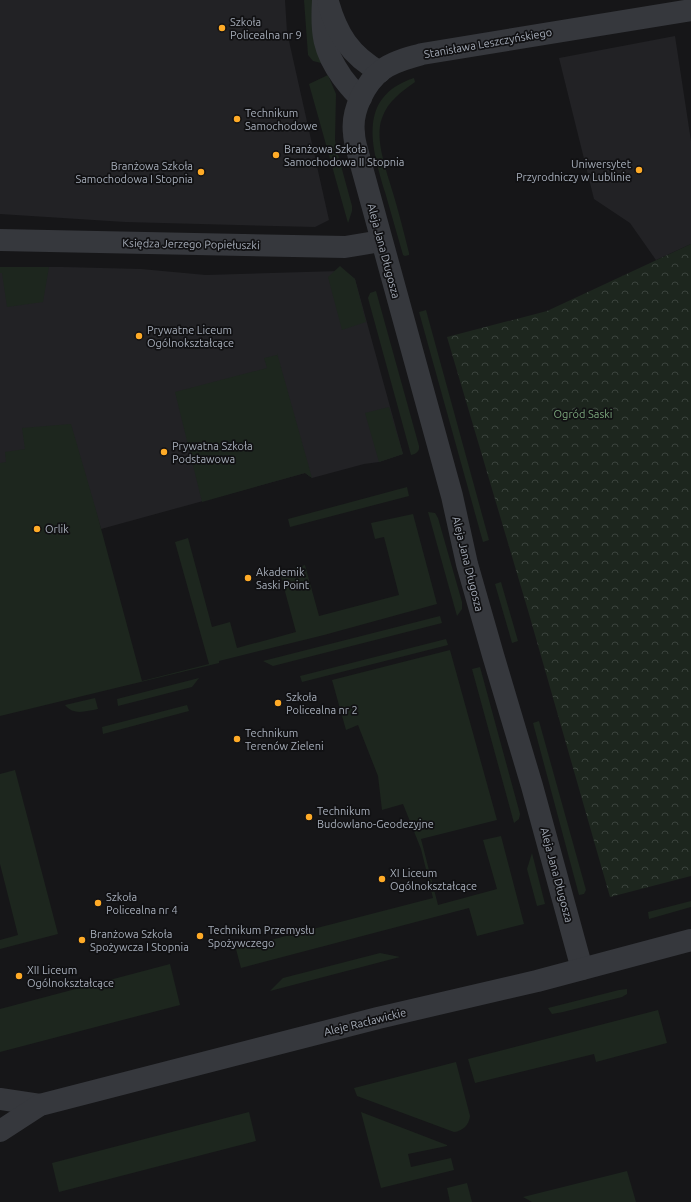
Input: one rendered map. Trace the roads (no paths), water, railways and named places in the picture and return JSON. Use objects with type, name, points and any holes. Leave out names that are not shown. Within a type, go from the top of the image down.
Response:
[{"type":"street","points":[[323,0],[323,35],[326,48],[341,76],[361,98]]},
{"type":"street","points":[[327,0],[339,34],[350,49],[371,67],[380,72]]},
{"type":"street","name":"Stanisława Leszczyńskiego","points":[[359,157],[354,133],[354,122],[361,98],[380,72],[400,61],[422,54],[691,10]]},
{"type":"street","name":"Aleja Jana Długosza","points":[[359,157],[452,496],[467,564],[492,655],[532,786],[582,969]]},
{"type":"street","name":"Księdza Jerzego Popiełuszki","points":[[0,240],[345,247],[381,241]]},
{"type":"street","name":"Aleje Racławickie","points":[[0,1131],[40,1105],[378,1018],[582,969],[691,940]]},
{"type":"street","name":"Aleje Racławickie","points":[[0,1099],[40,1105]]},
{"type":"place","name":"Szkoła Policealna nr 9","points":[[222,28]]},
{"type":"place","name":"Technikum Samochodowe","points":[[237,119]]},
{"type":"place","name":"Branżowa Szkoła Samochodowa II Stopnia","points":[[276,155]]},
{"type":"place","name":"Uniwersytet Przyrodniczy w Lublinie","points":[[639,170]]},
{"type":"place","name":"Branżowa Szkoła Samochodowa I Stopnia","points":[[201,172]]},
{"type":"place","name":"Prywatne Liceum Ogólnokształcące","points":[[139,336]]},
{"type":"place","name":"Prywatna Szkoła Podstawowa","points":[[164,452]]},
{"type":"place","name":"Orlik","points":[[37,529]]},
{"type":"place","name":"Akademik Saski Point","points":[[248,578]]},
{"type":"place","name":"Szkoła Policealna nr 2","points":[[278,703]]},
{"type":"place","name":"Technikum Terenów Zieleni","points":[[237,739]]},
{"type":"place","name":"Technikum Budowlano-Geodezyjne","points":[[309,817]]},
{"type":"place","name":"XI Liceum Ogólnokształcące","points":[[382,879]]},
{"type":"place","name":"Szkoła Policealna nr 4","points":[[98,903]]},
{"type":"place","name":"Technikum Przemysłu Spożywczego","points":[[200,936]]},
{"type":"place","name":"Branżowa Szkoła Spożywcza I Stopnia","points":[[82,940]]},
{"type":"place","name":"XII Liceum Ogólnokształcące","points":[[19,976]]},
{"type":"park label","name":"Ogród Saski","points":[[583,414]]}]
